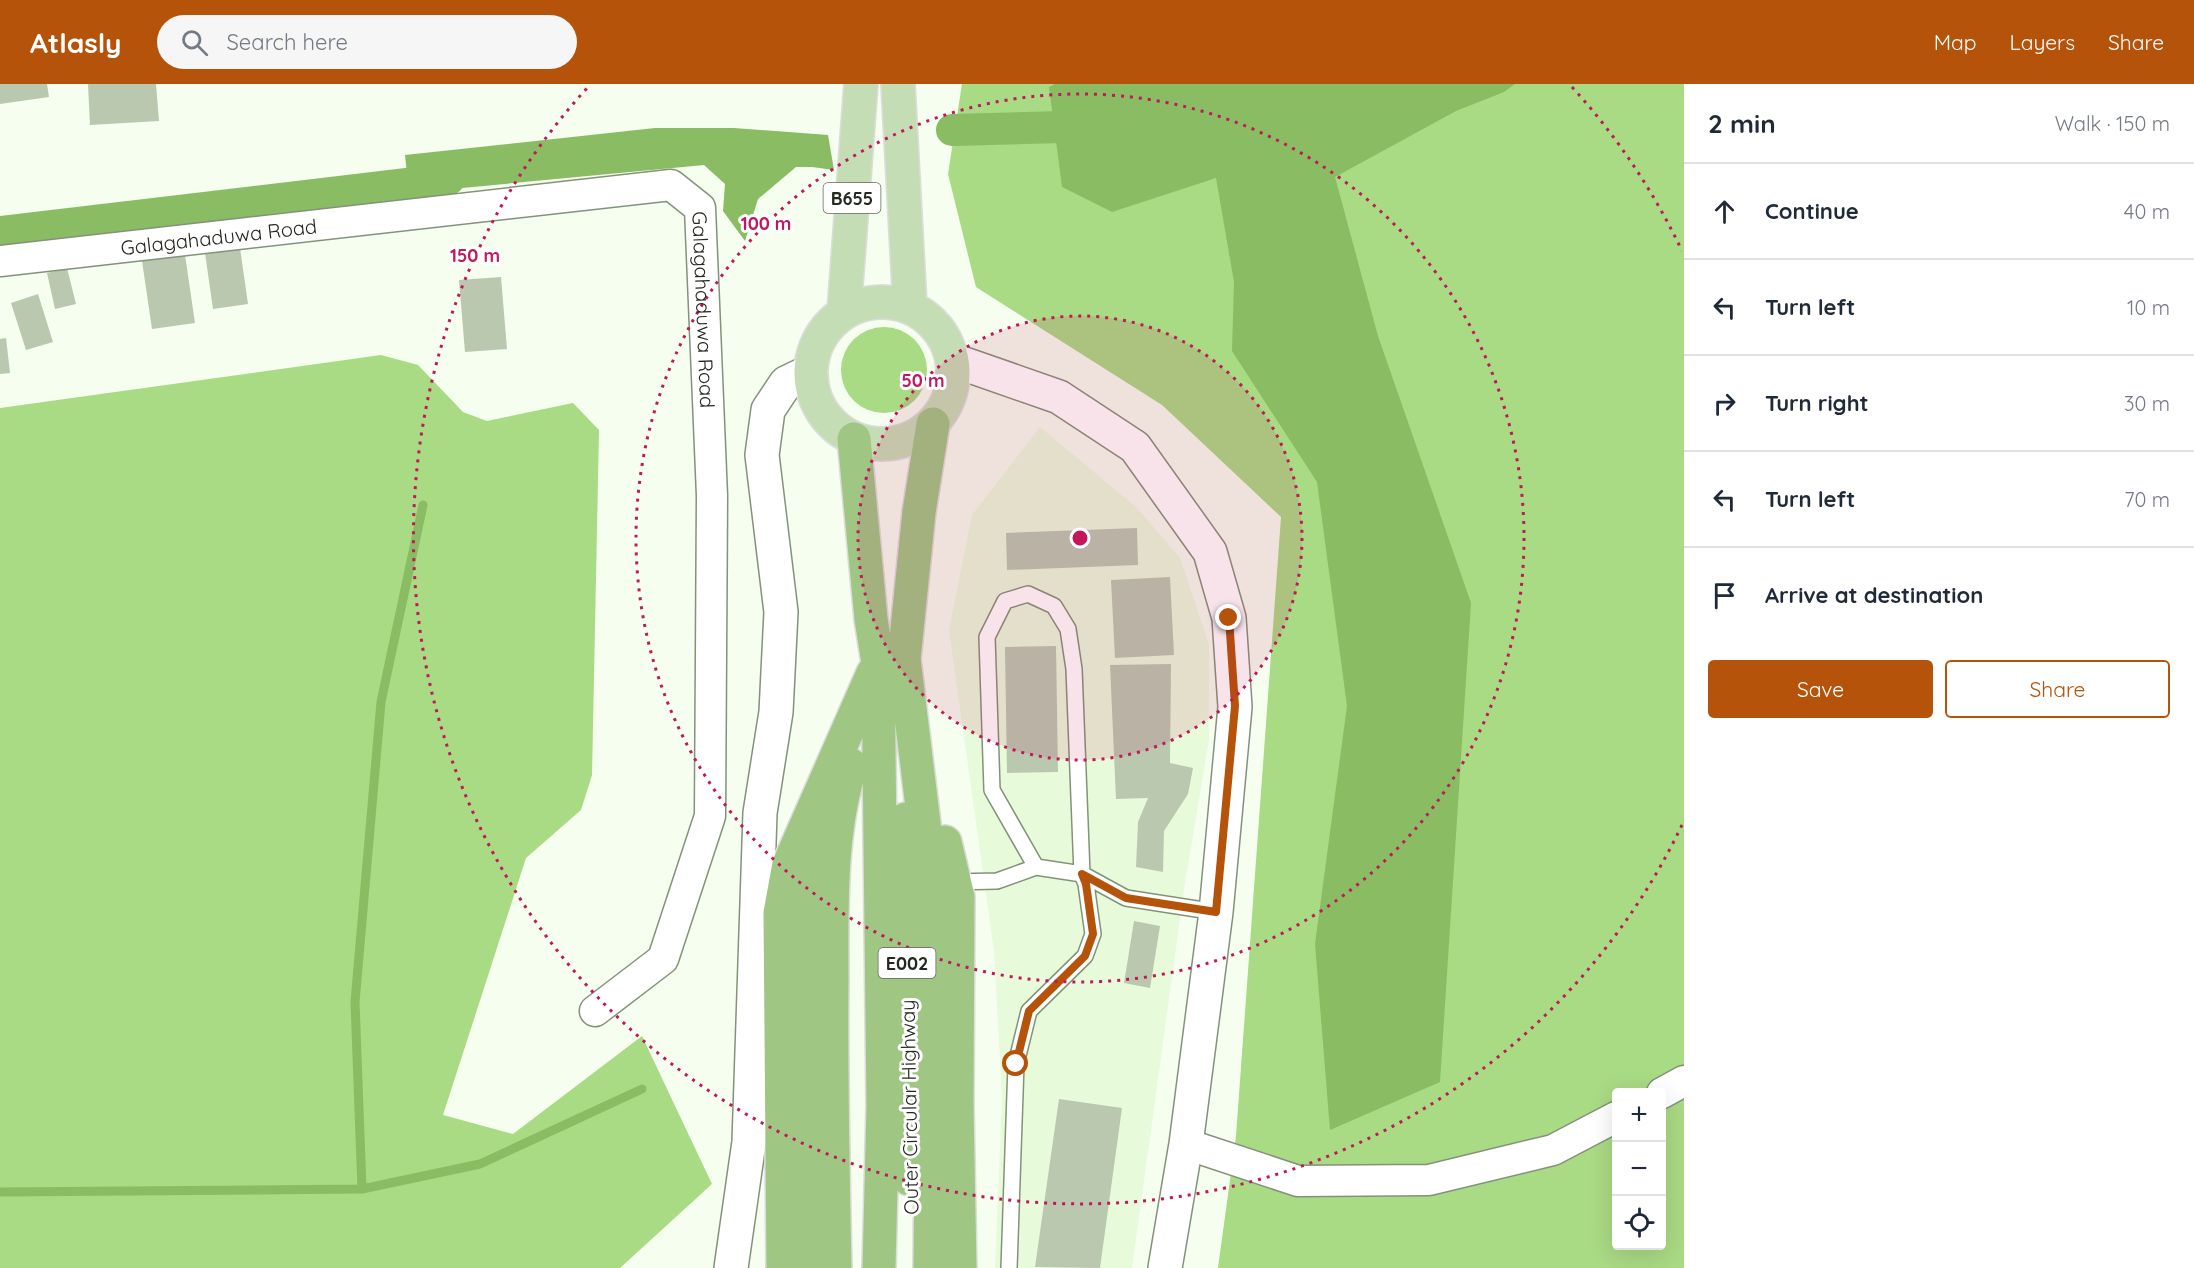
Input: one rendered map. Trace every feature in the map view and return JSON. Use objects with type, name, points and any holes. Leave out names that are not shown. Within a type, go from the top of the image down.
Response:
[{"type":"highway","points":[[879,1268],[891,661],[933,423]]},
{"type":"highway","points":[[854,439],[872,619],[891,661],[958,897],[957,1105],[960,1268]]},
{"type":"highway","points":[[783,1268],[780,913],[789,864],[891,661]]},
{"type":"highway","points":[[891,661],[933,897],[930,1268]]},
{"type":"highway","name":"E002","points":[[861,1268],[857,742],[891,661]]},
{"type":"highway","name":"Outer Circular Highway","points":[[891,661],[910,1268]]},
{"type":"highway","points":[[806,1268],[808,893],[857,742]]},
{"type":"highway","points":[[835,1268],[831,1106],[832,891],[840,798]]},
{"type":"main road","name":"B655","points":[[844,312],[861,84]]},
{"type":"main road","name":"B655","points":[[898,84],[910,307]]},
{"type":"main road","points":[[888,301],[910,307],[930,320],[944,338],[952,360],[953,382],[947,405],[933,423],[916,436],[896,443],[875,444],[854,439],[836,428],[822,411],[813,392],[811,371],[815,348],[827,328],[844,312],[865,303],[888,301]]},
{"type":"street","name":"Galagahaduwa Road","points":[[0,261],[671,185],[700,208],[712,496],[710,816],[663,959],[595,1011]]},
{"type":"street","points":[[952,360],[1059,397],[1135,447],[1210,552],[1229,618],[1235,706],[1216,912],[1186,1144],[1165,1268]]},
{"type":"street","points":[[731,1268],[749,1142],[760,813],[776,712],[781,612],[762,455],[768,410],[786,383],[811,371]]},
{"type":"street","points":[[1666,1091],[1684,1081]]},
{"type":"street","points":[[1186,1144],[1299,1181],[1429,1180],[1553,1150],[1612,1120]]},
{"type":"lane","points":[[1009,1268],[1016,1064],[1029,1011],[1085,956],[1093,934],[1086,884],[1082,874],[1074,669],[1068,629],[1054,606],[1028,594],[1005,601],[987,637],[992,790],[1036,867]]},
{"type":"lane","points":[[954,882],[997,881],[1036,867],[1082,874],[1126,898],[1216,912]]},
{"type":"shaded area","points":[[962,84],[1684,84],[1684,1268],[1218,1268],[1236,1136],[1281,517],[1162,405],[976,287],[948,174]]},
{"type":"shaded area","points":[[1055,84],[1515,84],[1504,92],[1456,111],[1335,177],[1378,336],[1471,603],[1440,1082],[1330,1130],[1315,944],[1347,706],[1317,482],[1232,351],[1234,282],[1216,178],[1112,212],[1062,187],[1049,87]]},
{"type":"shaded area","points":[[655,128],[734,128],[828,135],[834,170],[796,167],[758,199],[745,241],[723,211],[725,184],[704,165],[409,193],[405,155]]},
{"type":"shaded area","points":[[884,327],[901,330],[915,339],[924,353],[927,370],[924,387],[915,401],[901,410],[884,413],[867,410],[853,401],[844,387],[841,370],[844,353],[853,339],[867,330]]},
{"type":"shaded area","points":[[381,355],[418,365],[463,412],[487,421],[573,403],[599,430],[592,775],[581,810],[526,858],[443,1115],[513,1134],[642,1036],[712,1184],[620,1268],[0,1268],[0,408]]},
{"type":"shaded area","points":[[1040,427],[1137,508],[1180,558],[1209,645],[1209,740],[1185,883],[1132,1268],[995,1268],[1002,1097],[994,951],[949,630],[972,515]]},
{"type":"building","points":[[0,84],[47,84],[49,97],[0,104]]},
{"type":"building","points":[[88,84],[156,84],[159,121],[90,125]]},
{"type":"building","points":[[240,248],[248,304],[213,309],[205,253]]},
{"type":"building","points":[[185,255],[195,323],[152,329],[142,261]]},
{"type":"building","points":[[67,268],[76,304],[55,309],[47,273]]},
{"type":"building","points":[[501,277],[507,349],[465,352],[459,280]]},
{"type":"building","points":[[38,294],[53,342],[26,350],[11,303]]},
{"type":"building","points":[[6,338],[10,373],[0,374],[0,339]]},
{"type":"building","points":[[1137,528],[1138,565],[1007,570],[1006,533]]},
{"type":"building","points":[[1170,577],[1174,655],[1115,658],[1111,580]]},
{"type":"building","points":[[1056,646],[1058,772],[1007,773],[1005,647]]},
{"type":"building","points":[[1171,664],[1170,763],[1193,768],[1188,794],[1164,831],[1163,872],[1136,867],[1138,822],[1148,798],[1116,799],[1110,665]]},
{"type":"building","points":[[1134,921],[1160,926],[1150,988],[1124,983]]},
{"type":"building","points":[[1059,1099],[1122,1108],[1100,1268],[1035,1267]]},
{"type":"waterway","points":[[952,130],[1098,126]]},
{"type":"waterway","points":[[0,232],[449,179]]},
{"type":"waterway","points":[[362,1189],[355,1002],[381,702],[423,505]]},
{"type":"waterway","points":[[0,1192],[362,1189],[480,1164],[642,1089]]},
{"type":"route","points":[[1016,1064],[1029,1011],[1085,956],[1093,934],[1086,884],[1082,874],[1126,898],[1216,912],[1235,706],[1229,618]]}]
